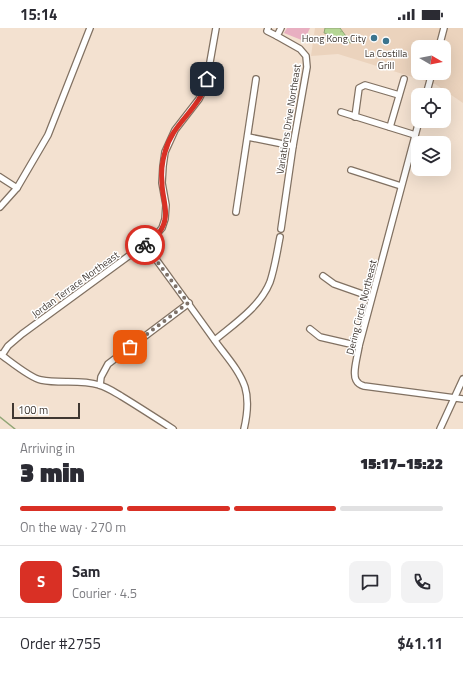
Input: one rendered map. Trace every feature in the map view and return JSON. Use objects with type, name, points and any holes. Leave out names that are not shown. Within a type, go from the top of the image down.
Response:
[{"type":"street","points":[[0,207],[17,188],[48,135],[90,28]]},
{"type":"street","name":"Jordan Terrace Northeast","points":[[1,355],[8,346],[22,334],[145,244],[162,228],[165,219],[166,205],[162,183],[165,152],[175,130],[204,91],[216,28]]},
{"type":"street","points":[[267,29],[277,36],[281,28]]},
{"type":"street","points":[[441,40],[444,28]]},
{"type":"street","name":"Variations Drive Northeast","points":[[277,36],[300,49],[306,56],[307,67],[293,146],[281,229]]},
{"type":"street","points":[[236,212],[256,79]]},
{"type":"street","points":[[390,128],[404,79]]},
{"type":"street","points":[[355,117],[359,88],[364,85],[399,95]]},
{"type":"street","points":[[341,112],[415,135]]},
{"type":"street","name":"Dering Circle Northeast","points":[[417,128],[371,297],[359,346],[355,378],[358,384],[364,386],[454,397]]},
{"type":"street","points":[[248,138],[293,146]]},
{"type":"street","points":[[351,170],[401,186]]},
{"type":"street","points":[[0,177],[17,188]]},
{"type":"street","points":[[214,340],[246,314],[260,299],[269,284],[274,270],[280,237]]},
{"type":"street","points":[[145,244],[240,377],[245,387],[248,408],[244,429]]},
{"type":"street","points":[[323,276],[334,284],[371,297]]},
{"type":"street","points":[[100,385],[101,377],[108,364],[188,303]]},
{"type":"street","points":[[310,329],[320,337],[359,346]]},
{"type":"street","points":[[1,355],[28,374],[40,380],[100,385],[129,401],[173,429]]},
{"type":"street","points":[[440,429],[463,380]]},
{"type":"street","points":[[454,397],[463,399]]},
{"type":"shaded area","points":[[287,28],[310,28],[304,41],[284,33]]},
{"type":"shaded area","points":[[315,28],[463,28],[463,103],[451,95],[451,88],[441,88],[435,84],[422,80],[451,80],[451,40],[411,40],[411,77],[338,54],[311,56]]},
{"type":"water","points":[[325,28],[340,28],[351,43],[329,36],[328,34],[324,33]]},
{"type":"waterway","points":[[0,417],[15,429]]},
{"type":"way so far","points":[[130,347],[188,303],[145,245]]},
{"type":"place","name":"Hong Kong City","points":[[374,38]]},
{"type":"place","name":"La Costilla Grill","points":[[386,41]]},
{"type":"route","points":[[145,245],[162,228],[165,219],[166,205],[162,183],[165,152],[175,130],[204,91],[207,79]]}]
